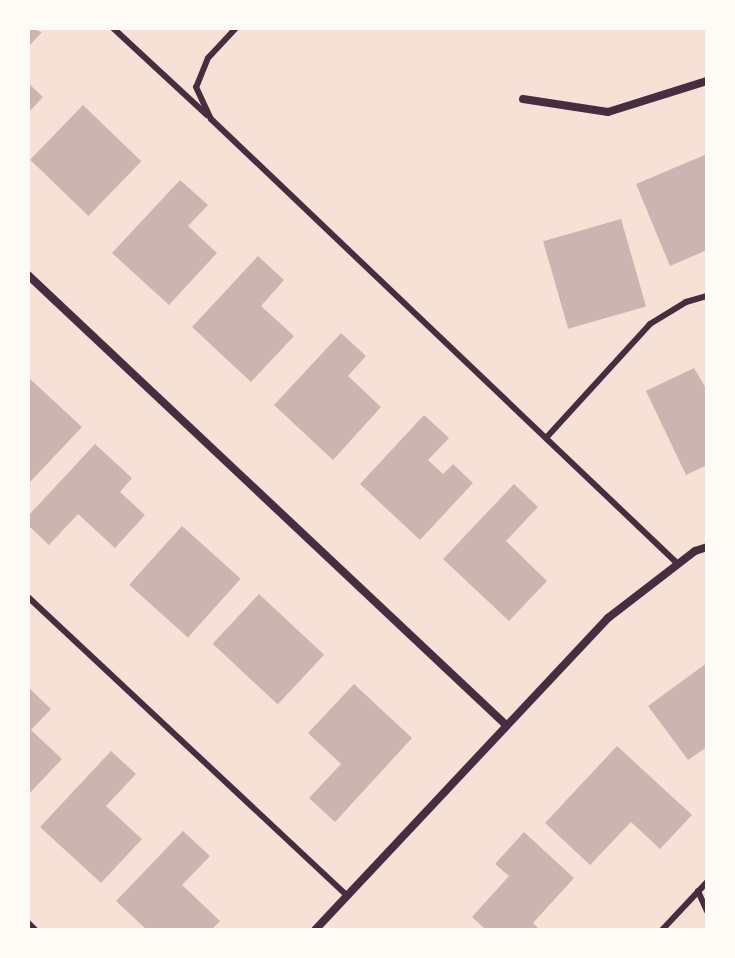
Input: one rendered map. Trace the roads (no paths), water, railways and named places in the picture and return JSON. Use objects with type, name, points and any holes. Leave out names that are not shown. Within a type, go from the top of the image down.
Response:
[{"type":"street","points":[[523,99],[608,112],[707,81]]},
{"type":"street","points":[[28,275],[506,725]]},
{"type":"street","points":[[315,930],[608,618],[678,564],[707,547]]},
{"type":"street","points":[[28,924],[34,930]]},
{"type":"lane","points":[[113,28],[678,564]]},
{"type":"lane","points":[[211,119],[196,87],[208,58],[236,28]]},
{"type":"lane","points":[[546,438],[650,324],[686,302],[707,296]]},
{"type":"lane","points":[[28,597],[347,896]]},
{"type":"lane","points":[[662,930],[707,882]]},
{"type":"lane","points":[[698,891],[707,911]]}]
